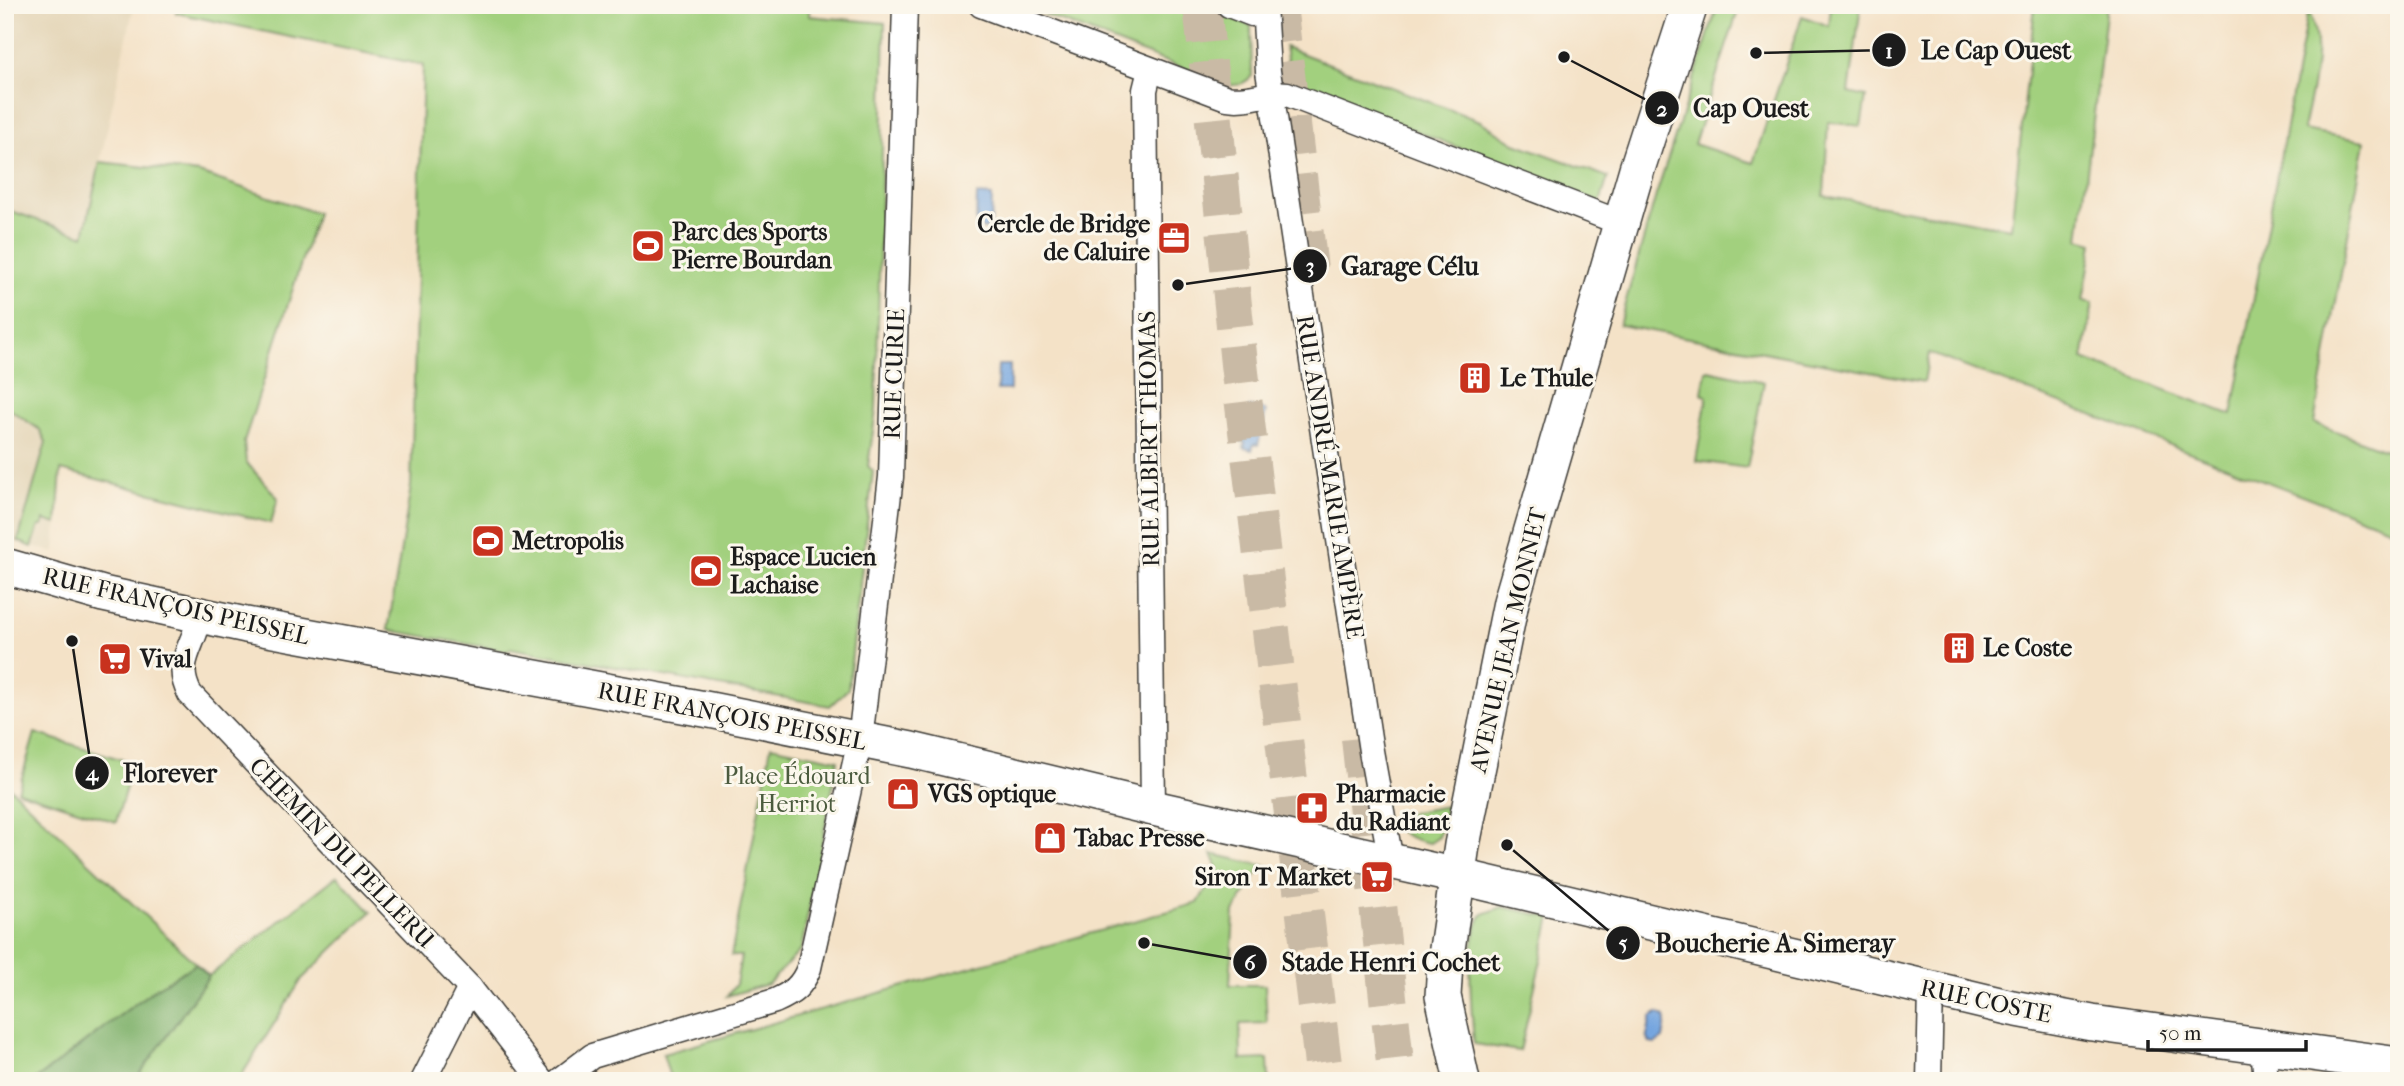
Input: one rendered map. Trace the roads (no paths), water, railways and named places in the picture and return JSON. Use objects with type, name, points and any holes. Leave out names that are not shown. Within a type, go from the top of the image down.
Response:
[{"type":"main road","name":"AVENUE JEAN MONNET","points":[[1462,1081],[1443,996],[1444,962],[1457,876],[1519,570],[1620,223],[1690,5]]},
{"type":"main road","name":"RUE FRANÇOIS PEISSEL","points":[[5,566],[103,594],[200,616],[860,740],[1457,876]]},
{"type":"main road","name":"RUE COSTE","points":[[1457,876],[1931,989],[2092,1023],[2264,1064],[2399,1065]]},
{"type":"street","name":"RUE CURIE","points":[[559,1081],[592,1056],[775,1001],[792,993],[803,982],[809,968],[860,740],[891,477],[905,5]]},
{"type":"street","points":[[981,5],[1150,70],[1239,100],[1272,92],[1287,94],[1620,223]]},
{"type":"street","name":"RUE ANDRÉ-MARIE AMPÈRE","points":[[1248,8],[1272,92],[1377,792],[1391,860]]},
{"type":"street","name":"RUE ALBERT THOMAS","points":[[1150,70],[1145,90],[1145,112],[1153,808]]},
{"type":"street","name":"CHEMIN DU PELLERU","points":[[200,616],[183,664],[183,678],[190,695],[470,988],[542,1081]]},
{"type":"street","points":[[424,1081],[470,988]]},
{"type":"street","points":[[1929,1081],[1931,989]]},
{"type":"water","points":[[977,195],[992,196],[991,225],[984,229],[976,224]]},
{"type":"water","points":[[998,365],[1010,365],[1010,390],[997,390]]},
{"type":"water","points":[[1249,407],[1266,411],[1258,445],[1254,444],[1252,450],[1244,448],[1245,442],[1241,441]]},
{"type":"water","points":[[1658,1013],[1665,1017],[1666,1021],[1663,1039],[1655,1044],[1650,1043],[1647,1036],[1651,1017]]},
{"type":"tunnel","points":[[1202,5],[1239,364],[1325,1081]]},
{"type":"tunnel","points":[[1278,5],[1310,278]]},
{"type":"tunnel","points":[[1360,738],[1397,1081]]},
{"type":"place","name":"Le Cap Ouest","points":[[1756,53]]},
{"type":"place","name":"Cap Ouest","points":[[1564,57]]},
{"type":"place","name":"Cercle de Bridge de Caluire","points":[[1174,238]]},
{"type":"place","name":"Parc des Sports Pierre Bourdan","points":[[648,246]]},
{"type":"place","name":"Garage Célu","points":[[1178,285]]},
{"type":"place","name":"Le Thule","points":[[1475,378]]},
{"type":"place","name":"Metropolis","points":[[488,541]]},
{"type":"place","name":"Espace Lucien Lachaise","points":[[706,571]]},
{"type":"place","name":"Florever","points":[[72,641]]},
{"type":"place","name":"Le Coste","points":[[1959,648]]},
{"type":"place","name":"Vival","points":[[115,659]]},
{"type":"place","name":"VGS optique","points":[[903,794]]},
{"type":"place","name":"Pharmacie du Radiant","points":[[1312,808]]},
{"type":"place","name":"Tabac Presse","points":[[1050,838]]},
{"type":"place","name":"Boucherie A. Simeray","points":[[1507,845]]},
{"type":"place","name":"Siron T Market","points":[[1377,877]]},
{"type":"place","name":"Stade Henri Cochet","points":[[1144,943]]},
{"type":"park label","name":"Place Édouard Herriot","points":[[797,790]]}]
